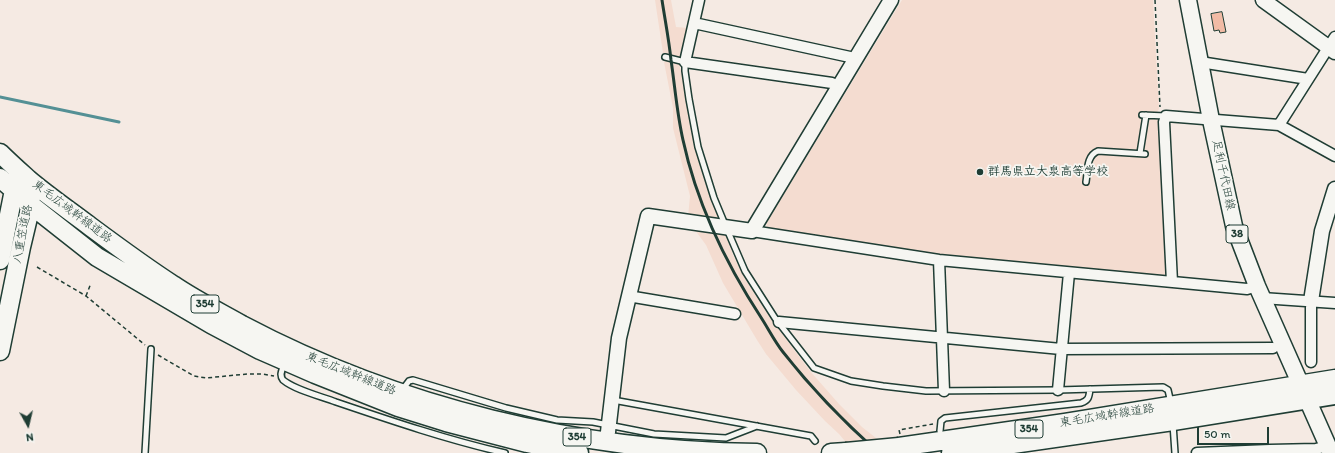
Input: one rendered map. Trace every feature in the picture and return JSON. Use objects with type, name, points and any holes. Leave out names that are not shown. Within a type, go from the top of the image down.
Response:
[{"type":"highway","name":"東毛広域幹線道路","points":[[0,153],[29,180],[110,241],[174,286],[266,337],[320,363],[401,394],[542,431],[588,439],[654,447],[726,453],[757,453]]},
{"type":"highway","name":"東毛広域幹線道路","points":[[0,178],[31,205],[97,257],[211,324],[260,350],[283,369],[446,422],[527,443],[579,453]]},
{"type":"highway","name":"八重笠道路","points":[[0,260],[14,190],[29,180],[31,205],[0,352]]},
{"type":"highway","name":"東毛広域幹線道路","points":[[951,453],[1172,413],[1303,392],[1335,379]]},
{"type":"highway","name":"東毛広域幹線道路","points":[[1303,392],[1335,395]]},
{"type":"highway","name":"東毛広域幹線道路","points":[[839,453],[1172,413]]},
{"type":"main road","name":"足利千代田線","points":[[1188,0],[1211,120],[1234,226],[1259,292],[1329,450]]},
{"type":"street","points":[[699,0],[685,62],[839,86]]},
{"type":"street","points":[[752,231],[892,0]]},
{"type":"street","points":[[1263,0],[1333,45],[1308,79],[1279,125]]},
{"type":"street","points":[[694,23],[850,57]]},
{"type":"street","points":[[1200,62],[1308,79]]},
{"type":"street","points":[[1172,282],[1163,116],[1279,125],[1335,156]]},
{"type":"street","points":[[1311,362],[1311,301],[1322,231],[1335,189]]},
{"type":"street","points":[[608,429],[619,338],[648,216],[939,260],[1247,289],[1311,301],[1335,303]]},
{"type":"street","points":[[939,260],[944,391]]},
{"type":"street","points":[[1058,390],[1069,272]]},
{"type":"street","points":[[628,296],[735,314]]},
{"type":"street","points":[[779,322],[1061,349],[1273,348]]},
{"type":"street","points":[[1197,453],[1270,450],[1329,450]]},
{"type":"lane","points":[[665,58],[685,62],[689,99],[698,147],[714,198],[745,271],[779,322],[817,370],[851,381],[907,389],[944,391],[1163,387],[1168,390],[1172,413],[1175,453]]},
{"type":"lane","points":[[1086,182],[1089,158],[1092,153],[1098,151],[1143,154],[1144,115],[1163,116]]},
{"type":"lane","points":[[145,453],[150,350]]},
{"type":"lane","points":[[283,369],[286,382],[303,390],[398,423],[468,444],[506,453]]},
{"type":"lane","points":[[401,394],[409,381],[413,380],[506,408],[556,420],[593,422],[608,429],[654,434],[726,438],[757,426]]},
{"type":"lane","points":[[940,431],[941,422],[946,418],[1081,403],[1087,401],[1090,389]]},
{"type":"lane","points":[[612,400],[811,436],[816,441]]},
{"type":"path","points":[[1155,0],[1163,116]]},
{"type":"path","points":[[37,267],[86,296],[150,350],[194,376],[206,378],[263,374],[283,369]]},
{"type":"path","points":[[86,296],[91,283]]},
{"type":"shaded area","points":[[655,0],[671,0],[676,27],[688,28],[682,57],[678,58],[668,56],[663,53]]},
{"type":"shaded area","name":"群馬県立大泉高等学校","points":[[902,0],[1153,0],[1159,109],[1157,112],[1157,118],[1159,120],[1167,273],[1163,276],[933,255],[768,229],[766,224]]},
{"type":"shaded area","points":[[668,60],[680,63],[692,132],[701,170],[719,221],[688,217],[690,196],[673,128],[673,108],[664,62]]},
{"type":"shaded area","points":[[695,230],[725,235],[727,237],[733,255],[744,277],[771,319],[810,371],[839,404],[862,427],[895,453],[855,453],[839,434],[796,390],[766,354],[757,340],[723,283],[706,245]]},
{"type":"building","points":[[1222,12],[1226,32],[1220,33],[1219,30],[1214,31],[1211,14]]},
{"type":"waterway","points":[[0,97],[119,122]]},
{"type":"railway","points":[[662,0],[683,140],[696,188],[714,233],[736,277],[780,348],[805,379],[829,405],[879,453]]},
{"type":"place","name":"群馬県立大泉高等学校","points":[[980,172]]}]
